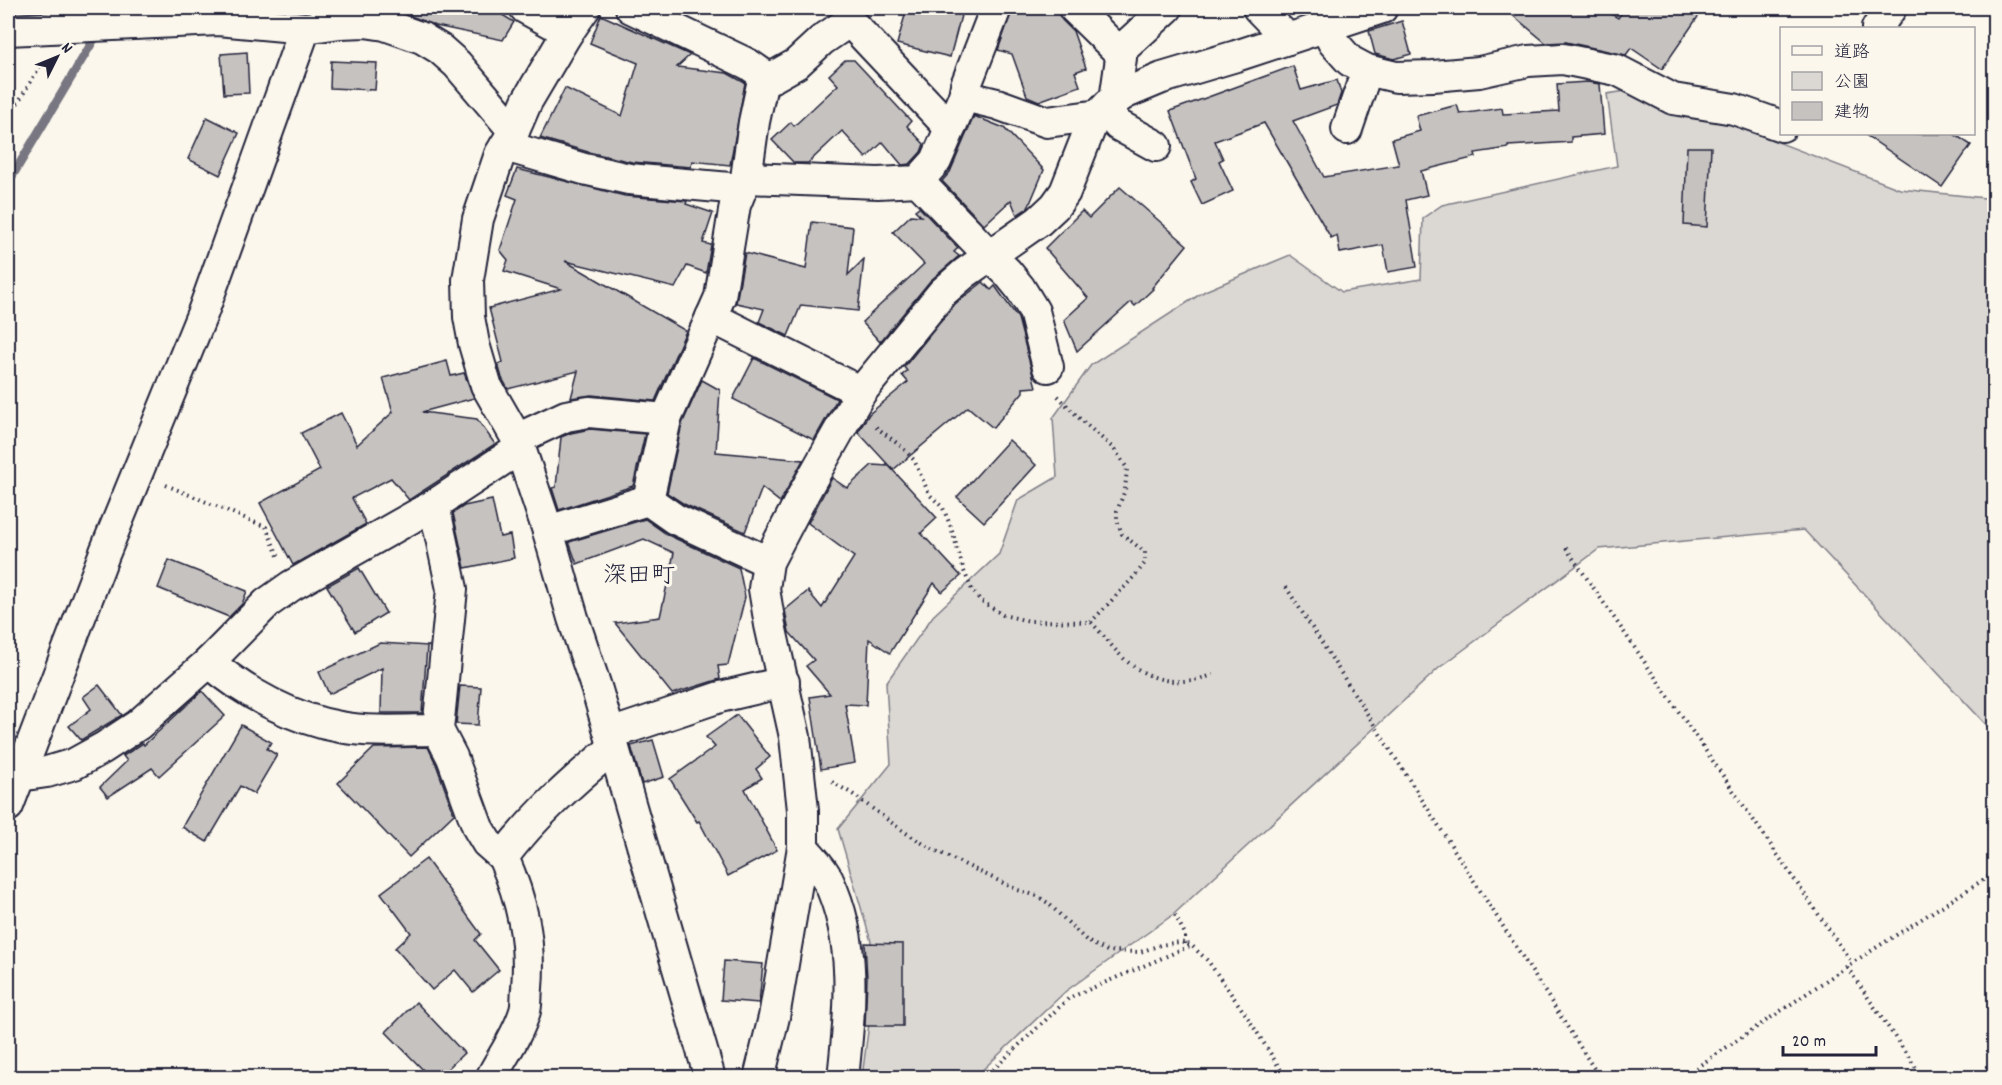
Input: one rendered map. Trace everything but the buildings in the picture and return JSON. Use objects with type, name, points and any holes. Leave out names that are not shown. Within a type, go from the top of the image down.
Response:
[{"type":"street","points":[[525,8],[554,24],[566,35]]},
{"type":"street","points":[[585,8],[566,35],[527,101],[509,139],[478,219],[468,280],[469,317],[486,385],[518,444],[548,531],[710,1077]]},
{"type":"street","points":[[631,8],[748,64],[764,75],[773,77],[796,64],[822,40],[844,26],[854,26],[950,128]]},
{"type":"street","points":[[8,30],[70,18],[218,20],[305,28],[338,16],[385,25],[422,38],[457,64],[509,139],[584,169],[629,179],[744,184],[878,183],[918,181],[936,161],[964,96],[966,85],[996,8]]},
{"type":"street","points":[[1074,8],[1119,52],[1121,58],[1106,108]]},
{"type":"street","points":[[1119,52],[1167,8]]},
{"type":"street","points":[[1258,8],[1288,39]]},
{"type":"street","points":[[759,1077],[774,1017],[803,847],[803,810],[795,737],[764,589],[768,562],[858,398],[943,292],[1039,221],[1055,206],[1065,192],[1093,121],[1126,93],[1162,78],[1382,8]]},
{"type":"street","points":[[1878,27],[1891,8]]},
{"type":"street","points":[[1325,26],[1333,42],[1350,61],[1367,70],[1396,77],[1479,72],[1528,61],[1563,59],[1617,70],[1673,99],[1734,109],[1780,125]]},
{"type":"street","points":[[8,806],[105,552],[203,312],[305,28]]},
{"type":"street","points":[[1347,129],[1367,70]]},
{"type":"street","points":[[648,500],[666,419],[720,297],[735,206],[744,184],[764,75]]},
{"type":"street","points":[[964,96],[1047,122],[1106,108]]},
{"type":"street","points":[[1106,108],[1118,125],[1156,146]]},
{"type":"street","points":[[918,181],[1020,288],[1034,311],[1048,367]]},
{"type":"street","points":[[711,317],[858,398]]},
{"type":"street","points":[[19,776],[47,772],[74,764],[138,725],[209,662],[267,603],[291,586],[434,505],[518,444],[566,416],[589,412],[666,419]]},
{"type":"street","points":[[548,531],[648,500]]},
{"type":"street","points":[[648,500],[675,519],[768,562]]},
{"type":"street","points":[[434,505],[452,589],[438,730],[452,757],[478,828],[487,843],[503,857],[517,889],[526,926],[528,973],[525,1009],[497,1074]]},
{"type":"street","points":[[209,662],[250,693],[341,728],[438,730]]},
{"type":"street","points":[[503,857],[544,810],[611,741],[720,697],[783,682]]},
{"type":"street","points":[[803,847],[828,879],[844,923],[850,966],[848,1029],[843,1077]]},
{"type":"path","points":[[8,118],[70,18]]},
{"type":"path","points":[[1048,367],[1051,382],[1058,395],[1078,417],[1114,449],[1127,468],[1125,490],[1117,511],[1117,520],[1122,534],[1144,552],[1145,563],[1091,622]]},
{"type":"path","points":[[858,398],[914,460],[929,494],[943,508],[964,571],[972,590],[980,600],[1003,615],[1029,621],[1091,622],[1129,663],[1148,674],[1173,682],[1197,680],[1213,675]]},
{"type":"path","points":[[137,474],[266,527],[291,586]]},
{"type":"path","points":[[1566,548],[1852,963]]},
{"type":"path","points":[[1286,587],[1600,1077]]},
{"type":"path","points":[[798,762],[851,793],[930,848],[1017,890],[1042,899],[1087,941],[1107,951],[1140,952],[1160,945],[1180,942],[1191,945],[1208,961],[1286,1077]]},
{"type":"path","points":[[1681,1077],[1852,963],[1995,873]]},
{"type":"path","points":[[1175,915],[1185,934],[1185,944]]},
{"type":"path","points":[[984,1077],[1069,998],[1191,945]]},
{"type":"path","points":[[1847,967],[1923,1077]]},
{"type":"green space","points":[[1626,91],[1697,111],[1900,189],[1994,199],[1994,733],[1804,530],[1599,549],[1439,668],[1174,914],[1066,991],[975,1077],[862,1077],[877,962],[838,829],[891,764],[886,683],[933,616],[999,554],[1018,500],[1057,477],[1053,418],[1091,365],[1205,291],[1290,255],[1342,292],[1421,279],[1423,218],[1442,205],[1617,166],[1607,94]]},
{"type":"waterway","points":[[8,183],[99,31]]},
{"type":"district","name":"深田町","points":[[639,574]]}]
